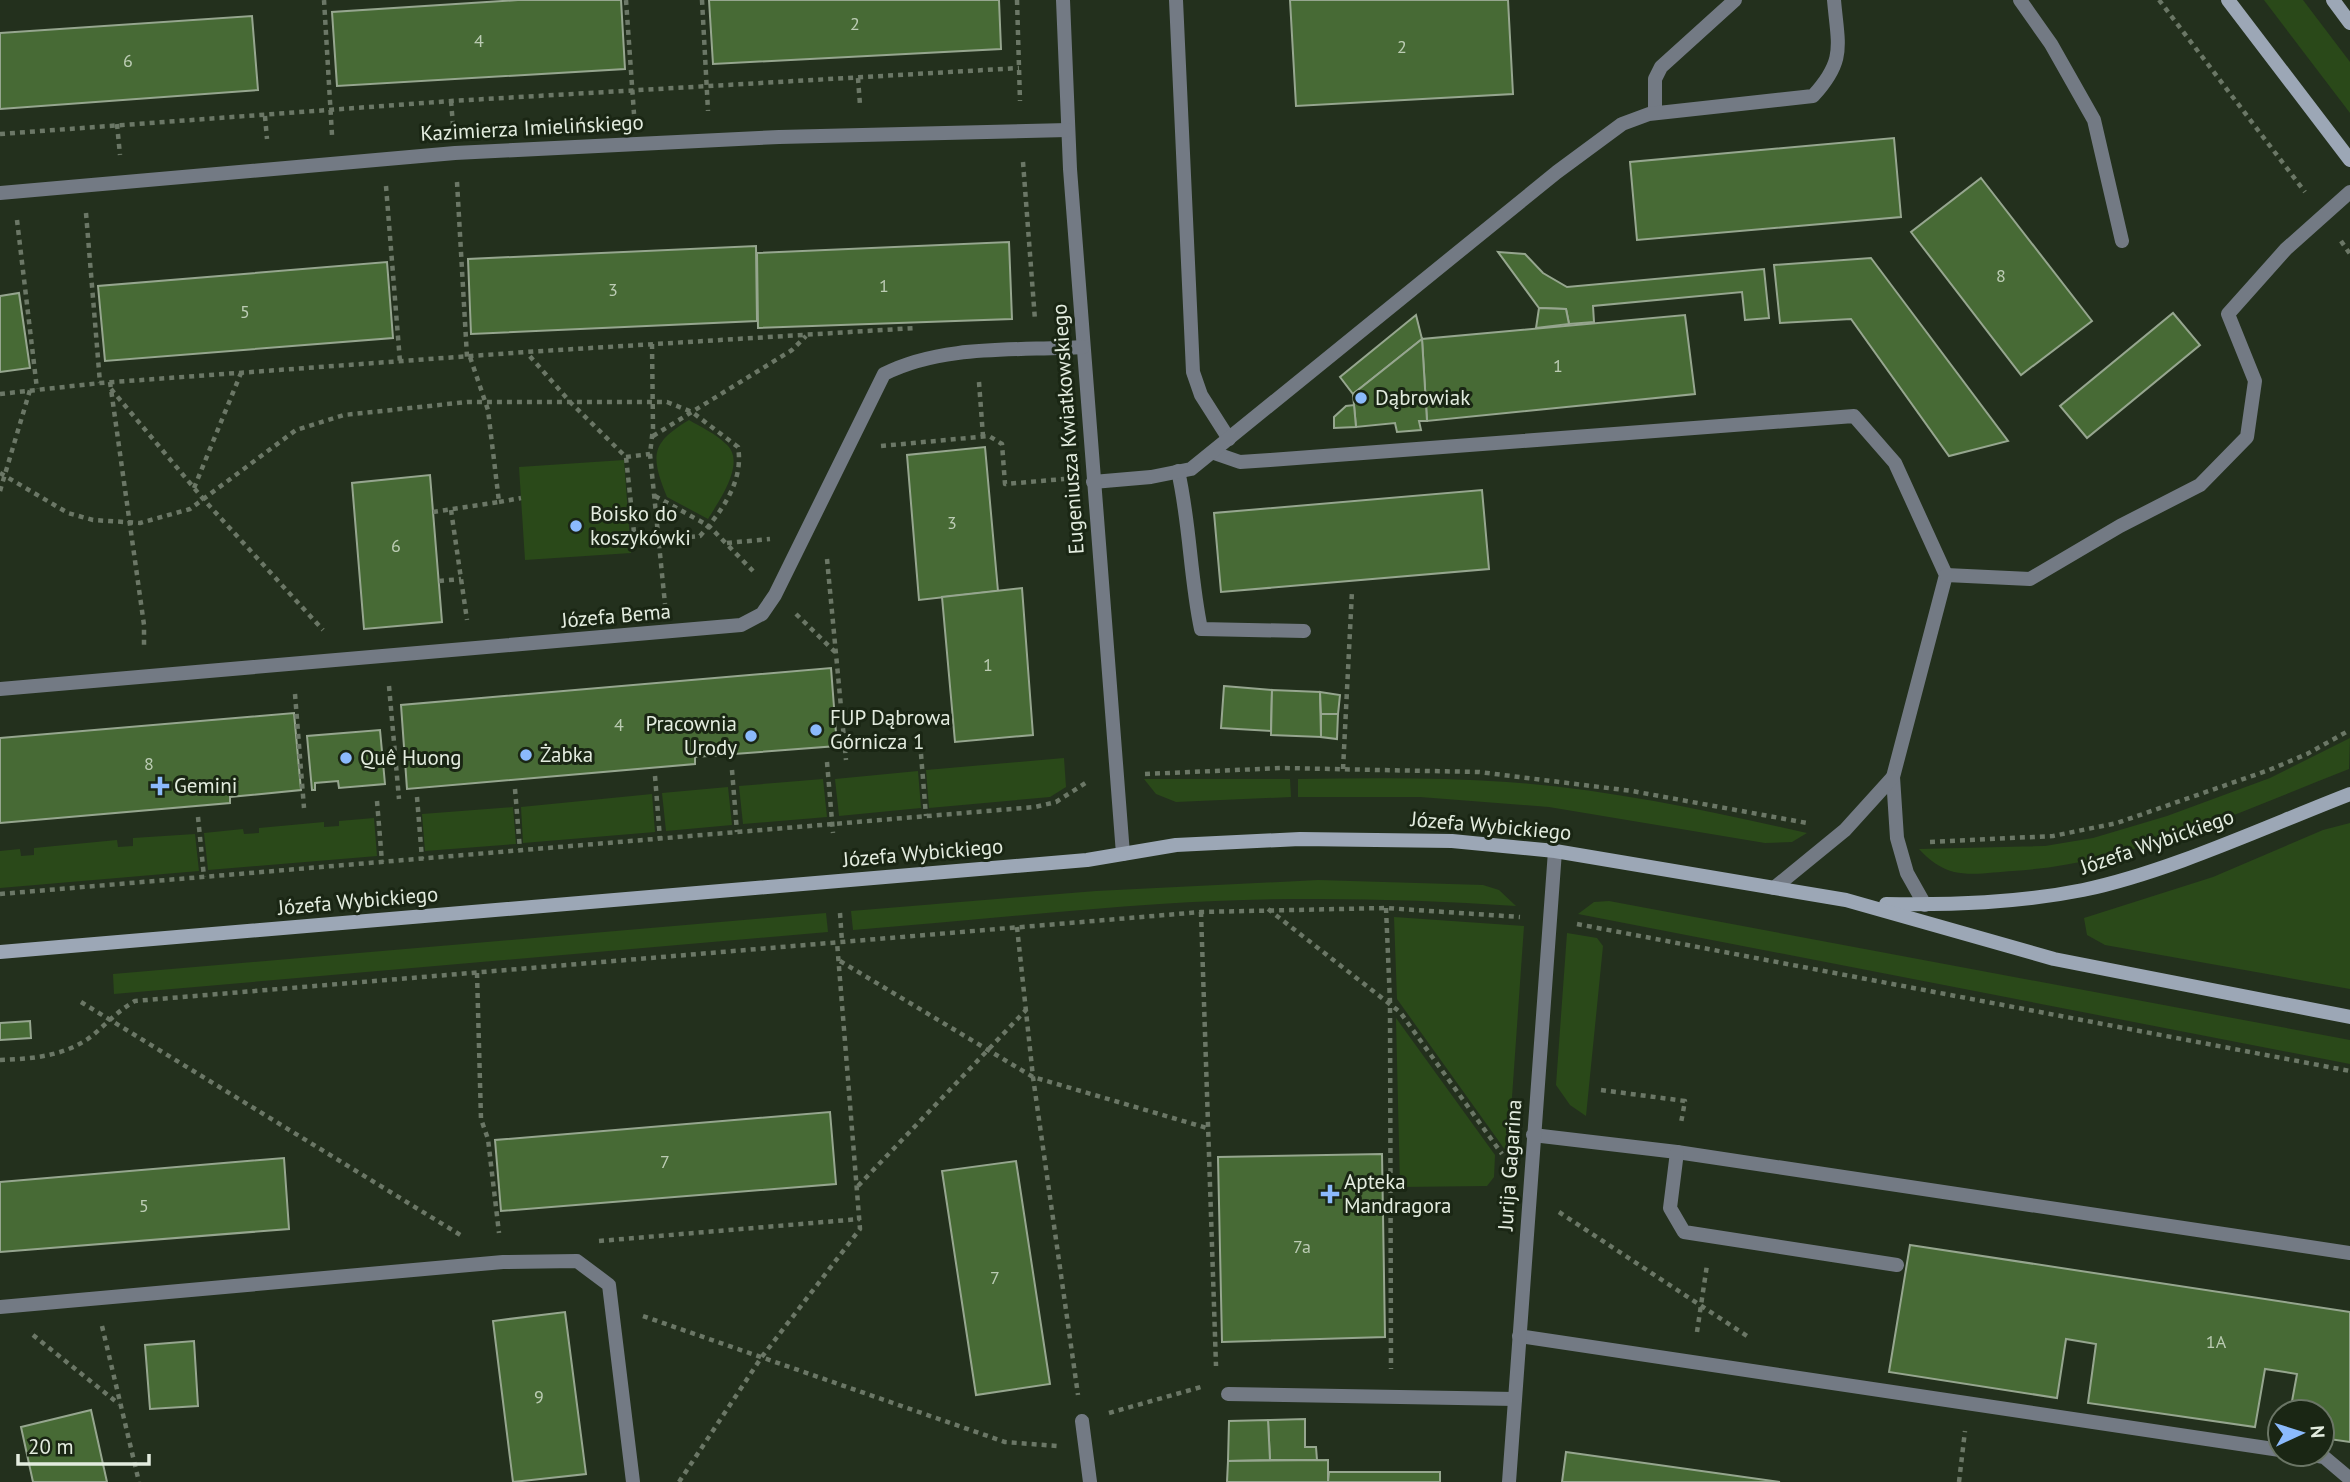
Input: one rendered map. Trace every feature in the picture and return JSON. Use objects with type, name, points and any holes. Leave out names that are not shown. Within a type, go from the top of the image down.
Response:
[{"type":"street","name":"Eugeniusza Kwiatkowskiego","points":[[1063,0],[1068,130],[1083,347],[1123,854]]},
{"type":"street","points":[[1176,0],[1194,372],[1201,395],[1229,439]]},
{"type":"street","points":[[1655,113],[1655,79],[1661,67],[1735,0]]},
{"type":"street","points":[[1093,479],[1191,469],[1600,137],[1622,124],[1655,113],[1813,96],[1829,78],[1839,55],[1834,0]]},
{"type":"street","points":[[2020,0],[2050,44],[2094,120],[2122,241]]},
{"type":"street","points":[[2228,0],[2350,160]]},
{"type":"street","points":[[2333,0],[2350,23]]},
{"type":"street","name":"Kazimierza Imielińskiego","points":[[7,192],[455,153],[709,140],[1068,130]]},
{"type":"street","points":[[1946,575],[2031,579],[2120,526],[2200,485],[2247,437],[2255,381],[2228,314],[2287,249],[2350,192]]},
{"type":"street","name":"Józefa Bema","points":[[0,689],[293,666],[741,625],[762,614],[775,594],[884,374],[906,362],[935,355],[1083,347]]},
{"type":"street","points":[[1214,453],[1240,462],[1854,416],[1895,463],[1946,575],[1893,777],[1897,838],[1908,873],[1925,905]]},
{"type":"street","points":[[1178,471],[1184,495],[1191,584],[1201,629],[1304,631]]},
{"type":"street","points":[[1774,888],[1846,830],[1893,777]]},
{"type":"street","name":"Józefa Wybickiego","points":[[0,952],[1123,854],[1176,845],[1300,839],[1452,841],[1555,851],[1846,900],[1925,905],[2013,901],[2116,881],[2350,794]]},
{"type":"street","name":"Jurija Gagarina","points":[[1509,1482],[1555,851]]},
{"type":"street","name":"Józefa Wybickiego","points":[[1846,900],[2054,959],[2350,1017]]},
{"type":"street","points":[[1533,1135],[1677,1152],[2350,1253]]},
{"type":"street","points":[[1677,1152],[1670,1208],[1684,1232],[1897,1265]]},
{"type":"street","points":[[0,1307],[503,1262],[577,1261],[608,1285],[613,1305],[633,1482]]},
{"type":"street","points":[[1519,1336],[1787,1374],[2266,1448]]},
{"type":"street","points":[[1228,1394],[1515,1399]]},
{"type":"street","points":[[1082,1421],[1090,1482]]},
{"type":"street","points":[[2336,1467],[2350,1479]]},
{"type":"path","points":[[324,0],[331,110]]},
{"type":"path","points":[[626,0],[636,144]]},
{"type":"path","points":[[702,0],[709,140]]},
{"type":"path","points":[[2159,0],[2350,254]]},
{"type":"path","points":[[0,134],[451,101],[1019,68]]},
{"type":"path","points":[[451,101],[469,357],[486,402],[499,502]]},
{"type":"path","points":[[384,158],[400,362]]},
{"type":"path","points":[[83,184],[100,383]]},
{"type":"path","points":[[7,192],[37,389]]},
{"type":"path","points":[[1022,321],[1035,320]]},
{"type":"path","points":[[0,394],[100,383],[110,386],[241,373],[526,352],[927,328]]},
{"type":"path","points":[[652,436],[792,350],[806,335]]},
{"type":"path","points":[[652,344],[650,454],[668,633]]},
{"type":"path","points":[[2,474],[68,513],[93,520],[128,523],[173,516],[205,500],[274,444],[296,430],[344,415],[486,402],[571,403],[653,401],[667,402],[692,412],[731,439],[738,447],[741,462],[727,500],[701,536],[635,542],[626,457],[571,403],[526,352]]},
{"type":"path","points":[[194,488],[241,373]]},
{"type":"path","points":[[110,386],[194,488],[319,626]]},
{"type":"path","points":[[110,386],[144,625]]},
{"type":"path","points":[[0,491],[2,474],[30,390]]},
{"type":"path","points":[[981,410],[983,436]]},
{"type":"path","points":[[845,449],[983,436],[1002,444],[1005,484],[1093,479]]},
{"type":"path","points":[[626,457],[650,454]]},
{"type":"path","points":[[654,496],[709,526],[836,653]]},
{"type":"path","points":[[433,512],[521,498]]},
{"type":"path","points":[[450,510],[470,650]]},
{"type":"path","points":[[726,543],[804,536]]},
{"type":"path","points":[[826,550],[846,760]]},
{"type":"path","points":[[439,581],[461,579]]},
{"type":"path","points":[[1343,769],[1352,591]]},
{"type":"path","points":[[387,657],[398,799]]},
{"type":"path","points":[[293,666],[304,808]]},
{"type":"path","points":[[1897,838],[1945,842],[2053,836],[2085,831],[2157,812],[2232,784],[2307,754],[2350,730]]},
{"type":"path","points":[[921,754],[926,816]]},
{"type":"path","points":[[827,762],[833,833]]},
{"type":"path","points":[[1141,775],[1210,769],[1479,772],[1555,779],[1846,830]]},
{"type":"path","points":[[732,770],[737,832]]},
{"type":"path","points":[[655,776],[660,839]]},
{"type":"path","points":[[0,894],[1043,806],[1063,799],[1092,780]]},
{"type":"path","points":[[515,789],[520,850]]},
{"type":"path","points":[[417,797],[422,859]]},
{"type":"path","points":[[377,801],[382,862]]},
{"type":"path","points":[[198,817],[204,877]]},
{"type":"path","points":[[1385,908],[1390,1002],[1391,1396]]},
{"type":"path","points":[[0,1060],[67,1050],[90,1037],[135,1001],[1201,912],[1385,908],[1520,917]]},
{"type":"path","points":[[1268,909],[1390,1002],[1530,1188],[1570,1222],[1779,1356],[1787,1374]]},
{"type":"path","points":[[1201,912],[1216,1382],[1228,1394]]},
{"type":"path","points":[[678,1482],[761,1358],[860,1229],[839,960],[840,913]]},
{"type":"path","points":[[1572,923],[2350,1071]]},
{"type":"path","points":[[1017,927],[1033,1077],[1082,1421],[1216,1382]]},
{"type":"path","points":[[839,960],[986,1052],[1033,1077],[1207,1129]]},
{"type":"path","points":[[477,973],[481,1119],[488,1139],[503,1262]]},
{"type":"path","points":[[81,1002],[503,1262]]},
{"type":"path","points":[[858,1186],[1026,1010]]},
{"type":"path","points":[[1601,1090],[1685,1101],[1677,1152]]},
{"type":"path","points":[[577,1261],[581,1242],[860,1219]]},
{"type":"path","points":[[1693,1361],[1703,1291]]},
{"type":"path","points":[[96,1298],[139,1482]]},
{"type":"path","points":[[613,1305],[1005,1442],[1085,1448]]},
{"type":"path","points":[[22,1326],[120,1405]]},
{"type":"path","points":[[1959,1482],[1965,1438]]},
{"type":"green space","points":[[2264,0],[2303,0],[2350,62],[2350,113]]},
{"type":"green space","points":[[689,420],[726,444],[734,461],[729,482],[708,519],[667,497],[656,460],[661,443]]},
{"type":"green space","name":"Boisko do koszykówki","points":[[624,460],[631,553],[525,560],[519,467]]},
{"type":"green space","points":[[2350,738],[2349,769],[2226,818],[2143,847],[2057,866],[1968,874],[1944,869],[1919,849],[2045,846],[2093,838],[2167,816],[2270,778]]},
{"type":"green space","points":[[1064,758],[1066,787],[1050,797],[929,808],[926,770]]},
{"type":"green space","points":[[918,771],[921,808],[839,816],[835,779]]},
{"type":"green space","points":[[823,779],[827,817],[743,824],[739,786]]},
{"type":"green space","points":[[1144,779],[1290,779],[1291,797],[1176,802],[1156,794]]},
{"type":"green space","points":[[1298,779],[1481,780],[1545,785],[1658,802],[1807,833],[1792,842],[1765,843],[1549,807],[1420,797],[1298,797]]},
{"type":"green space","points":[[728,787],[732,825],[666,831],[662,793]]},
{"type":"green space","points":[[652,794],[655,832],[523,843],[521,807]]},
{"type":"green space","points":[[513,807],[516,844],[425,851],[422,814]]},
{"type":"green space","points":[[374,818],[377,856],[208,870],[204,833],[243,829],[244,834],[259,833],[259,828],[324,822],[324,827],[339,826],[339,821]]},
{"type":"green space","points":[[2350,823],[2350,989],[2105,945],[2087,935],[2084,918],[2213,877],[2323,830]]},
{"type":"green space","points":[[195,834],[199,871],[0,888],[0,851],[20,849],[21,856],[34,855],[34,848],[117,840],[118,847],[133,846],[133,838]]},
{"type":"green space","points":[[1318,880],[1483,885],[1499,890],[1516,906],[1382,900],[1204,901],[853,930],[851,911],[1096,891]]},
{"type":"green space","points":[[1609,901],[2350,1040],[2350,1064],[1578,914],[1594,902]]},
{"type":"green space","points":[[826,913],[828,932],[114,994],[113,974]]},
{"type":"green space","points":[[1394,917],[1524,926],[1508,1154],[1397,999]]},
{"type":"green space","points":[[1567,933],[1597,938],[1603,946],[1586,1116],[1570,1105],[1556,1085]]},
{"type":"green space","points":[[1396,1018],[1495,1155],[1494,1177],[1487,1186],[1400,1187]]},
{"type":"building","points":[[518,0],[621,0],[625,69],[337,86],[332,12]]},
{"type":"building","points":[[709,0],[999,0],[1001,49],[713,64]]},
{"type":"building","points":[[1290,0],[1508,0],[1513,94],[1296,106]]},
{"type":"building","points":[[252,16],[258,90],[0,109],[0,33]]},
{"type":"building","points":[[1894,138],[1901,217],[1637,240],[1630,162]]},
{"type":"building","points":[[1981,178],[2092,321],[2021,375],[1911,232]]},
{"type":"building","points":[[1009,242],[1012,319],[758,328],[757,253]]},
{"type":"building","points":[[756,246],[757,321],[471,334],[468,259]]},
{"type":"building","points":[[1498,252],[1525,254],[1543,273],[1567,287],[1764,269],[1769,318],[1745,320],[1742,292],[1593,306],[1594,322],[1569,324],[1566,309],[1539,308]]},
{"type":"building","points":[[1871,258],[2008,441],[1949,456],[1851,319],[1780,323],[1774,265]]},
{"type":"building","points":[[387,262],[393,338],[105,361],[98,286]]},
{"type":"building","points":[[19,293],[30,368],[0,372],[0,296]]},
{"type":"building","points":[[1539,308],[1566,309],[1569,324],[1536,328]]},
{"type":"building","points":[[2173,313],[2200,345],[2087,438],[2060,406]]},
{"type":"building","points":[[1416,315],[1422,339],[1353,394],[1340,377]]},
{"type":"building","points":[[1685,315],[1695,394],[1427,421],[1422,339]]},
{"type":"building","points":[[1422,339],[1427,421],[1419,421],[1421,430],[1397,432],[1395,423],[1356,427],[1353,394]]},
{"type":"building","points":[[1354,405],[1356,427],[1334,428],[1334,417],[1346,406]]},
{"type":"building","points":[[985,447],[998,591],[919,600],[907,455]]},
{"type":"building","points":[[430,475],[442,622],[364,629],[352,483]]},
{"type":"building","points":[[1482,490],[1489,569],[1221,592],[1214,513]]},
{"type":"building","points":[[1022,588],[1033,735],[955,742],[942,597]]},
{"type":"building","points":[[831,668],[837,746],[695,757],[695,764],[407,789],[401,705]]},
{"type":"building","points":[[1224,686],[1272,690],[1271,731],[1221,728]]},
{"type":"building","points":[[1272,690],[1320,692],[1321,737],[1271,735]]},
{"type":"building","points":[[1320,692],[1340,695],[1338,714],[1321,714]]},
{"type":"building","points":[[294,713],[301,790],[230,797],[230,803],[0,823],[0,738]]},
{"type":"building","points":[[1321,714],[1338,714],[1337,739],[1321,737]]},
{"type":"building","name":"Quê Huong","points":[[380,730],[385,784],[339,788],[338,781],[315,783],[315,790],[312,790],[307,736]]},
{"type":"building","points":[[30,1021],[31,1038],[0,1040],[0,1023]]},
{"type":"building","points":[[830,1112],[836,1184],[501,1211],[495,1140]]},
{"type":"building","points":[[1382,1154],[1385,1337],[1222,1342],[1218,1157]]},
{"type":"building","points":[[284,1158],[289,1229],[0,1252],[0,1182]]},
{"type":"building","points":[[1016,1161],[1050,1384],[976,1395],[942,1171]]},
{"type":"building","points":[[1910,1245],[2350,1312],[2350,1442],[2336,1440],[2336,1398],[2293,1398],[2297,1374],[2265,1369],[2255,1427],[2088,1403],[2096,1344],[2066,1339],[2057,1398],[1889,1372]]},
{"type":"building","points":[[565,1312],[586,1474],[513,1482],[493,1321]]},
{"type":"building","points":[[194,1341],[198,1406],[150,1409],[145,1345]]},
{"type":"building","points":[[91,1410],[107,1482],[33,1482],[21,1427]]},
{"type":"building","points":[[1305,1419],[1305,1447],[1316,1447],[1317,1460],[1270,1460],[1268,1420]]},
{"type":"building","points":[[1268,1420],[1270,1460],[1228,1461],[1229,1421]]},
{"type":"building","points":[[1566,1452],[1780,1482],[1562,1482]]},
{"type":"building","points":[[1328,1460],[1328,1482],[1227,1482],[1228,1461]]},
{"type":"building","points":[[1329,1472],[1440,1472],[1440,1482],[1328,1482]]},
{"type":"place","name":"Dąbrowiak","points":[[1361,398]]},
{"type":"place","name":"Boisko do koszykówki","points":[[576,526]]},
{"type":"place","name":"FUP Dąbrowa Górnicza 1","points":[[816,730]]},
{"type":"place","name":"Pracownia Urody","points":[[751,736]]},
{"type":"place","name":"Żabka","points":[[526,755]]},
{"type":"place","name":"Quê Huong","points":[[346,758]]},
{"type":"place","name":"Gemini","points":[[160,786]]},
{"type":"place","name":"Apteka Mandragora","points":[[1330,1194]]}]
